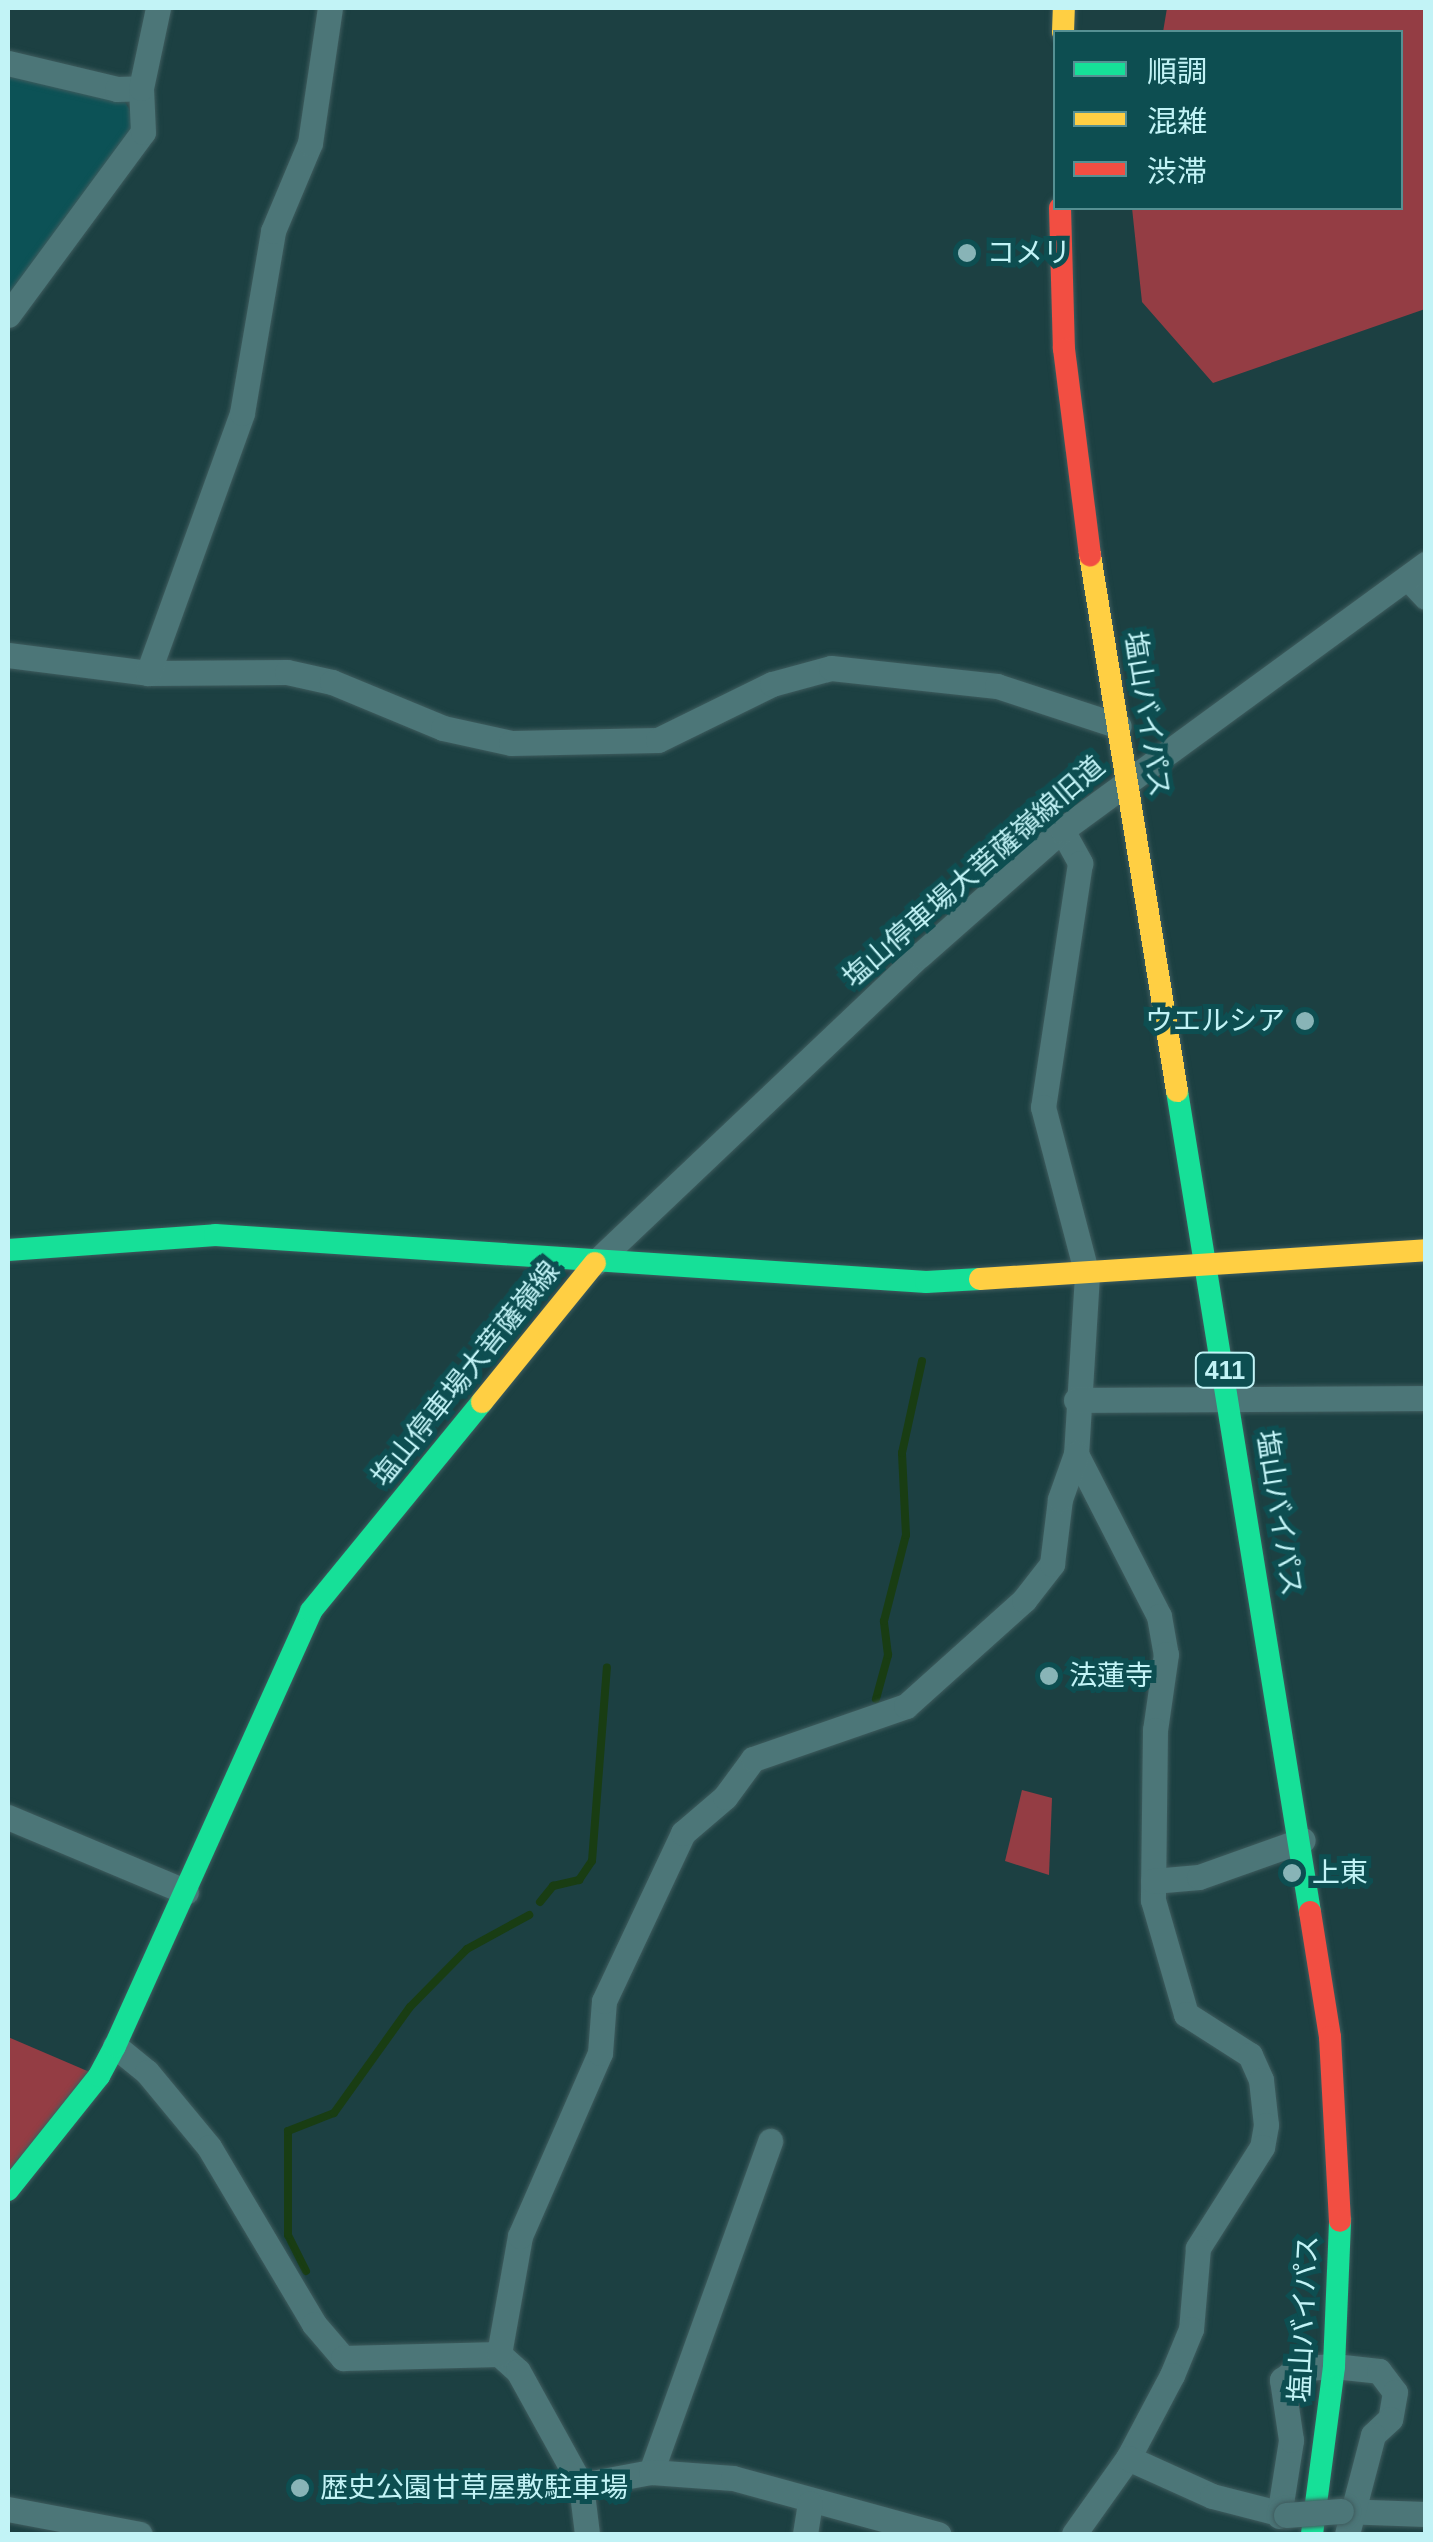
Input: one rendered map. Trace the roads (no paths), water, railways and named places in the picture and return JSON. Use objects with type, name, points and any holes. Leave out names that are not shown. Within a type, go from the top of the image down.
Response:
[{"type":"main road","name":"塩山バイパス","points":[[1060,210],[1064,348],[1119,726],[1302,1840],[1330,2037],[1340,2215],[1334,2366],[1312,2534]]},
{"type":"main road","points":[[8,1250],[215,1235],[595,1264]]},
{"type":"main road","name":"塩山停車場大菩薩嶺線","points":[[8,2190],[115,2046],[311,1611],[595,1264],[926,1282],[1426,1250]]},
{"type":"street","points":[[8,315],[143,132],[140,88],[158,8]]},
{"type":"street","points":[[148,673],[242,413],[273,232],[310,144],[330,8]]},
{"type":"street","points":[[8,63],[116,89],[140,88]]},
{"type":"street","points":[[1417,571],[1426,598]]},
{"type":"street","name":"塩山停車場大菩薩嶺線旧道","points":[[595,1264],[920,954],[1062,830],[1128,777],[1417,571]]},
{"type":"street","points":[[8,655],[148,673],[286,672],[332,682],[443,728],[511,744],[658,740],[772,684],[831,668],[997,686],[1119,726]]},
{"type":"street","points":[[498,2354],[520,2236],[600,2053],[604,2002],[683,1833],[726,1797],[753,1759],[906,1706],[1024,1600],[1052,1564],[1060,1499],[1076,1454],[1076,1400],[1087,1274],[1042,1108],[1080,863],[1062,830]]},
{"type":"street","points":[[1076,1400],[1229,1396],[1426,1398]]},
{"type":"street","points":[[1074,2534],[1128,2458],[1191,2329],[1198,2248],[1262,2147],[1266,2125],[1261,2080],[1250,2055],[1186,2014],[1154,1881],[1156,1730],[1166,1654],[1159,1616],[1076,1454]]},
{"type":"street","points":[[8,1817],[186,1892]]},
{"type":"street","points":[[1154,1881],[1199,1877],[1302,1840]]},
{"type":"street","points":[[115,2046],[147,2072],[209,2147],[314,2324],[343,2358],[498,2354],[518,2371],[581,2485],[588,2534]]},
{"type":"street","points":[[651,2472],[770,2141]]},
{"type":"street","points":[[1283,2515],[1291,2440],[1282,2380],[1296,2369],[1334,2366],[1379,2371],[1395,2392],[1390,2419],[1372,2435],[1347,2519]]},
{"type":"street","points":[[1128,2458],[1212,2496],[1283,2515],[1347,2519],[1426,2514]]},
{"type":"street","points":[[581,2485],[651,2472],[733,2478],[810,2503],[938,2534]]},
{"type":"street","points":[[806,2534],[810,2503]]},
{"type":"street","points":[[8,2509],[140,2534]]},
{"type":"waterway","points":[[876,1699],[888,1655],[884,1621],[906,1535],[902,1453],[922,1361]]},
{"type":"waterway","points":[[540,1902],[553,1886],[579,1880],[592,1861],[607,1668]]},
{"type":"waterway","points":[[306,2271],[288,2235],[288,2131],[334,2113],[410,2007],[467,1949],[529,1915]]},
{"type":"place","name":"コメリ","points":[[967,253]]},
{"type":"place","name":"ウエルシア","points":[[1305,1021]]},
{"type":"place","name":"法蓮寺","points":[[1049,1676]]},
{"type":"place","name":"上東","points":[[1292,1873]]},
{"type":"place","name":"歴史公園甘草屋敷駐車場","points":[[300,2488]]}]
